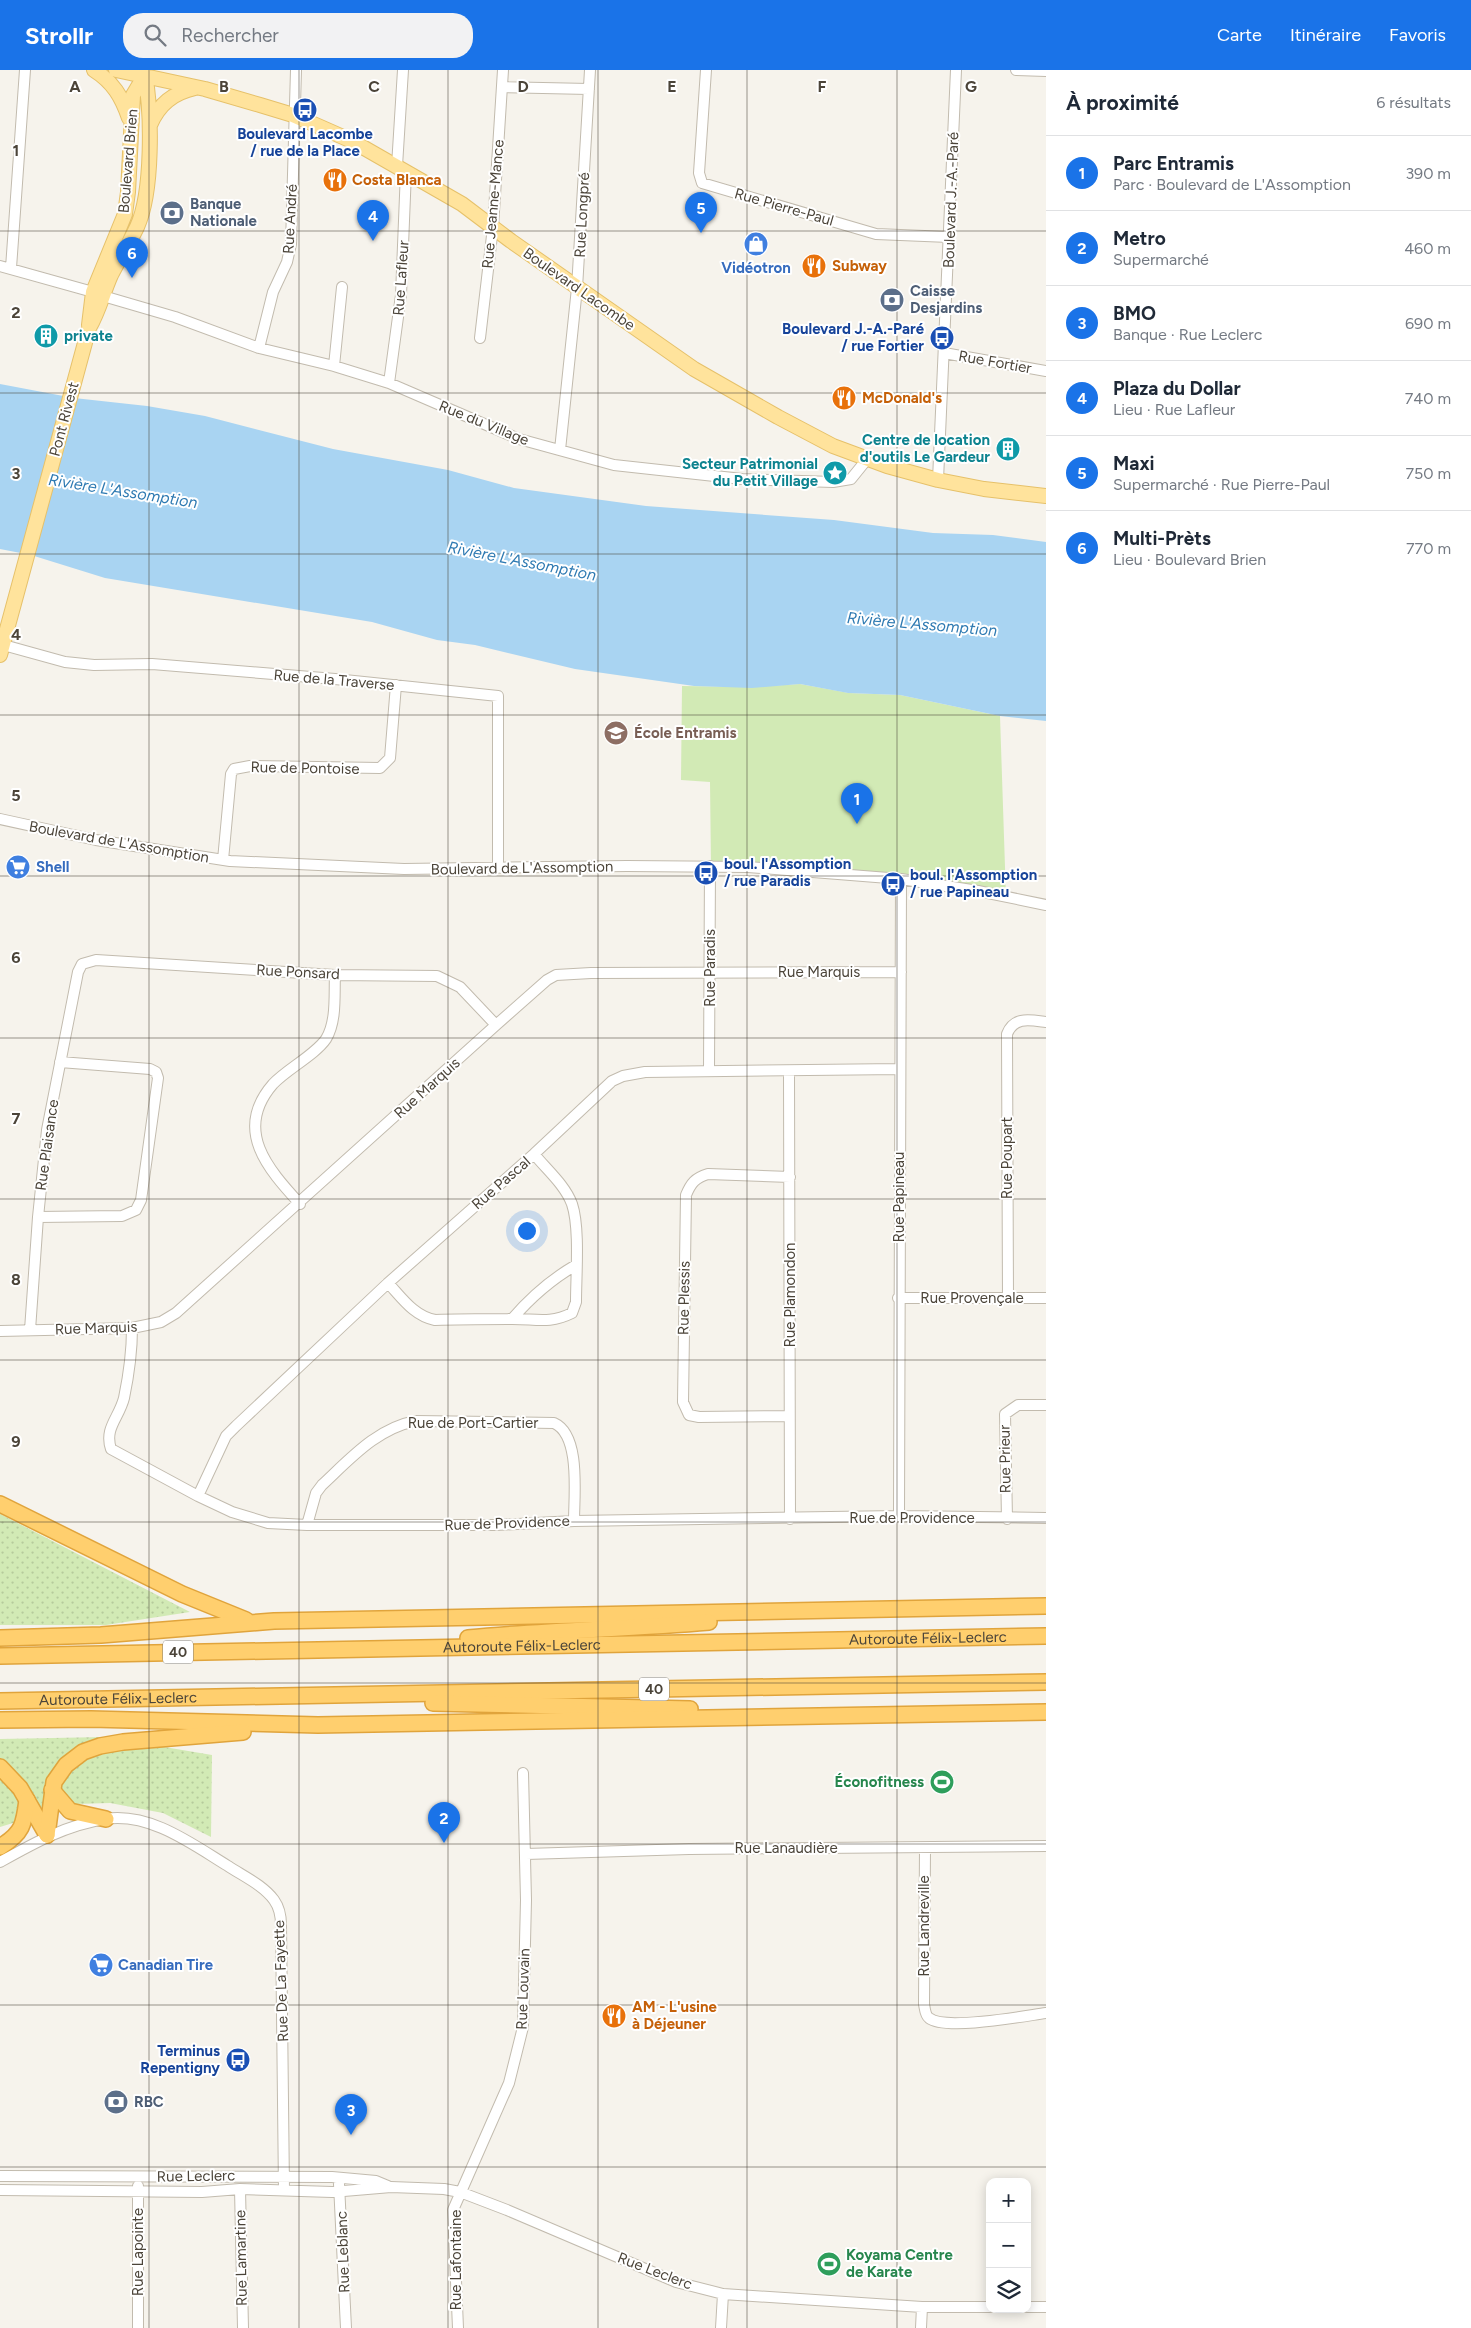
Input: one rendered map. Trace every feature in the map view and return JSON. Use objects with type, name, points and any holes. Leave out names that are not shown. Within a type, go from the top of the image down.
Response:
[{"type":"highway","points":[[0,1504],[176,1591],[250,1622]]},
{"type":"highway","points":[[0,1638],[94,1635],[250,1622],[1046,1606]]},
{"type":"highway","points":[[357,1648],[538,1631],[647,1627],[848,1610]]},
{"type":"highway","name":"Autoroute Félix-Leclerc","points":[[0,1656],[1046,1636]]},
{"type":"highway","name":"Autoroute Félix-Leclerc","points":[[0,1701],[1046,1682]]},
{"type":"highway","points":[[262,1696],[564,1708],[668,1708],[784,1716]]},
{"type":"highway","points":[[0,1720],[105,1719],[318,1725],[1046,1712]]},
{"type":"highway","points":[[47,1836],[52,1790],[58,1774],[68,1763],[83,1752],[100,1746],[131,1741],[318,1725]]},
{"type":"highway","points":[[0,1767],[13,1780],[27,1800],[47,1836]]},
{"type":"highway","points":[[52,1790],[70,1811],[106,1819]]},
{"type":"highway","points":[[0,1847],[17,1835],[22,1827],[27,1800]]},
{"type":"main road","points":[[94,70],[114,87],[123,100],[131,126]]},
{"type":"main road","name":"Boulevard Lacombe","points":[[116,70],[145,73],[294,115],[352,141],[462,204],[694,369],[833,446],[938,480],[984,489],[1046,496]]},
{"type":"main road","name":"Boulevard Brien","points":[[80,363],[89,328],[99,310],[98,294],[125,214],[134,96],[145,73]]},
{"type":"main road","name":"Boulevard Brien","points":[[98,294],[137,227],[146,195],[149,96],[145,73]]},
{"type":"main road","points":[[148,128],[154,115],[169,99],[181,91],[198,88]]},
{"type":"main road","name":"Pont Rivest","points":[[1,648],[80,363]]},
{"type":"street","points":[[11,268],[25,70]]},
{"type":"street","name":"Rue André","points":[[259,348],[273,292],[288,262],[291,244],[296,70]]},
{"type":"street","name":"Rue Lafleur","points":[[389,384],[401,295],[402,70]]},
{"type":"street","name":"Rue Jeanne-Mance","points":[[480,338],[493,227],[503,70]]},
{"type":"street","name":"Rue Longpré","points":[[560,450],[578,288],[590,70]]},
{"type":"street","name":"Rue Pierre-Paul","points":[[706,70],[698,173],[702,183],[876,234],[949,237]]},
{"type":"street","name":"Boulevard J.-A.-Paré","points":[[938,480],[956,70]]},
{"type":"street","points":[[1016,70],[1046,71]]},
{"type":"street","points":[[502,87],[589,89]]},
{"type":"street","name":"Rue du Village","points":[[0,266],[175,317],[259,348],[334,366],[389,384],[518,439],[614,465],[742,479],[833,482],[851,479],[868,458]]},
{"type":"street","points":[[334,366],[342,287]]},
{"type":"street","name":"Rue Fortier","points":[[944,353],[1046,371]]},
{"type":"street","name":"Rue de la Traverse","points":[[1,648],[65,662],[94,665],[152,664],[396,685],[498,696],[498,868]]},
{"type":"street","name":"Rue de Pontoise","points":[[223,860],[231,774],[234,769],[250,766],[380,768],[390,758],[396,685]]},
{"type":"street","name":"Boulevard de L'Assomption","points":[[0,819],[80,837],[223,860],[268,864],[362,868],[710,866],[785,869],[901,879],[978,891],[1046,905]]},
{"type":"street","name":"Rue Paradis","points":[[709,1071],[710,866]]},
{"type":"street","name":"Rue Papineau","points":[[899,1516],[898,1298],[901,879]]},
{"type":"street","name":"Rue Ponsard","points":[[82,964],[96,960],[335,975],[418,975],[446,979],[460,987],[496,1025]]},
{"type":"street","name":"Rue Plaisance","points":[[30,1330],[38,1217],[47,1130],[78,972],[82,964]]},
{"type":"street","name":"Rue Marquis","points":[[0,1331],[132,1328],[161,1322],[176,1313],[300,1204],[496,1025],[547,980],[556,975],[591,973],[900,972]]},
{"type":"street","points":[[300,1204],[273,1175],[261,1155],[255,1129],[259,1107],[273,1084],[325,1040],[331,1027],[334,1009],[335,975]]},
{"type":"street","name":"Rue Poupart","points":[[1008,1298],[1007,1034],[1009,1028],[1016,1021],[1046,1022]]},
{"type":"street","points":[[38,1217],[122,1216],[132,1213],[139,1206],[144,1181],[158,1078],[156,1072],[150,1069],[60,1062]]},
{"type":"street","name":"Rue Pascal","points":[[198,1496],[226,1436],[388,1283],[534,1154],[612,1081],[623,1076],[645,1072],[790,1072],[900,1069]]},
{"type":"street","name":"Rue Plamondon","points":[[790,1072],[790,1519]]},
{"type":"street","points":[[388,1283],[414,1311],[424,1318],[435,1320],[512,1318],[546,1321],[560,1319],[572,1313],[576,1302],[576,1265],[575,1222],[572,1204],[563,1187],[534,1154]]},
{"type":"street","name":"Rue Plessis","points":[[789,1416],[699,1417],[689,1415],[683,1402],[686,1195],[691,1184],[698,1177],[708,1174],[790,1177]]},
{"type":"street","points":[[512,1318],[532,1296],[552,1279],[576,1265]]},
{"type":"street","name":"Rue Provençale","points":[[898,1298],[1046,1298]]},
{"type":"street","name":"Rue de Providence","points":[[132,1328],[132,1359],[123,1402],[108,1435],[111,1449],[198,1496],[249,1518],[268,1523],[307,1525],[496,1525],[574,1521],[899,1516],[1007,1519],[1046,1518]]},
{"type":"street","name":"Rue Prieur","points":[[1007,1519],[1004,1414],[1018,1405],[1046,1405]]},
{"type":"street","name":"Rue de Port-Cartier","points":[[307,1525],[316,1493],[322,1485],[375,1437],[400,1424],[416,1421],[554,1423],[561,1426],[572,1448],[574,1521]]},
{"type":"street","name":"Rue Louvain","points":[[460,2192],[509,2084],[524,2026],[526,1854],[523,1773]]},
{"type":"street","name":"Rue De La Fayette","points":[[0,1862],[47,1836],[106,1819],[134,1820],[167,1830],[256,1884],[276,1902],[281,1925],[284,2190]]},
{"type":"street","name":"Rue Lanaudière","points":[[526,1854],[689,1849],[1046,1846]]},
{"type":"street","name":"Rue Landreville","points":[[924,1848],[924,2004],[926,2015],[931,2019],[954,2023],[1046,2013]]},
{"type":"street","name":"Rue Leclerc","points":[[0,2176],[338,2177],[376,2181],[391,2187]]},
{"type":"street","name":"Rue Lapointe","points":[[138,2328],[139,2177]]},
{"type":"street","name":"Rue Leblanc","points":[[338,2177],[346,2328]]},
{"type":"street","name":"Rue Leclerc","points":[[0,2190],[202,2192],[240,2189],[340,2191],[391,2187],[436,2188],[460,2192],[508,2210],[676,2282],[723,2294],[922,2307],[986,2307]]},
{"type":"street","name":"Rue Lamartine","points":[[240,2189],[243,2328]]},
{"type":"street","name":"Rue Lafontaine","points":[[458,2328],[452,2216],[460,2192]]},
{"type":"street","points":[[721,2328],[723,2294]]},
{"type":"street","points":[[921,2328],[922,2307]]},
{"type":"street","points":[[1031,2308],[1046,2308]]},
{"type":"green space","points":[[800,684],[849,693],[900,695],[1000,716],[1006,897],[982,891],[711,866],[710,782],[681,780],[682,686],[750,687]]},
{"type":"green space","points":[[0,1514],[190,1612],[106,1625],[0,1625]]},
{"type":"green space","points":[[105,1737],[212,1755],[211,1837],[163,1813],[110,1803],[75,1804],[0,1827],[0,1739]]},
{"type":"water","name":"Rivière L'Assomption","points":[[0,384],[74,398],[147,406],[205,416],[333,449],[448,470],[514,488],[646,506],[834,520],[933,533],[993,535],[1046,542],[1046,721],[1000,716],[900,695],[848,693],[800,684],[752,688],[694,686],[575,669],[475,645],[437,640],[372,622],[105,578],[31,555],[0,549]]},
{"type":"place","name":"Boulevard Lacombe / rue de la Place","points":[[305,110]]},
{"type":"place","name":"Costa Blanca","points":[[335,180]]},
{"type":"place","name":"Banque Nationale","points":[[172,213]]},
{"type":"place","name":"Maxi","points":[[701,233]]},
{"type":"place","name":"Plaza du Dollar","points":[[373,241]]},
{"type":"place","name":"Vidéotron","points":[[756,244]]},
{"type":"place","name":"Subway","points":[[814,266]]},
{"type":"place","name":"Multi-Prèts","points":[[132,278]]},
{"type":"place","name":"Caisse Desjardins","points":[[892,300]]},
{"type":"place","name":"private","points":[[46,336]]},
{"type":"place","name":"Boulevard J.-A.-Paré / rue Fortier","points":[[942,338]]},
{"type":"place","name":"McDonald's","points":[[844,398]]},
{"type":"place","name":"Centre de location d'outils Le Gardeur","points":[[1008,449]]},
{"type":"place","name":"Secteur Patrimonial du Petit Village","points":[[835,473]]},
{"type":"place","name":"École Entramis","points":[[616,733]]},
{"type":"place","name":"Parc Entramis","points":[[857,824]]},
{"type":"place","name":"Shell","points":[[18,867]]},
{"type":"place","name":"boul. l'Assomption / rue Paradis","points":[[706,873]]},
{"type":"place","name":"boul. l'Assomption / rue Papineau","points":[[893,884]]},
{"type":"place","name":"Éconofitness","points":[[942,1782]]},
{"type":"place","name":"Metro","points":[[444,1843]]},
{"type":"place","name":"Canadian Tire","points":[[101,1965]]},
{"type":"place","name":"AM - L'usine à Déjeuner","points":[[614,2016]]},
{"type":"place","name":"Terminus Repentigny","points":[[238,2060]]},
{"type":"place","name":"RBC","points":[[116,2102]]},
{"type":"place","name":"BMO","points":[[351,2135]]},
{"type":"place","name":"Koyama Centre de Karate","points":[[829,2264]]}]
